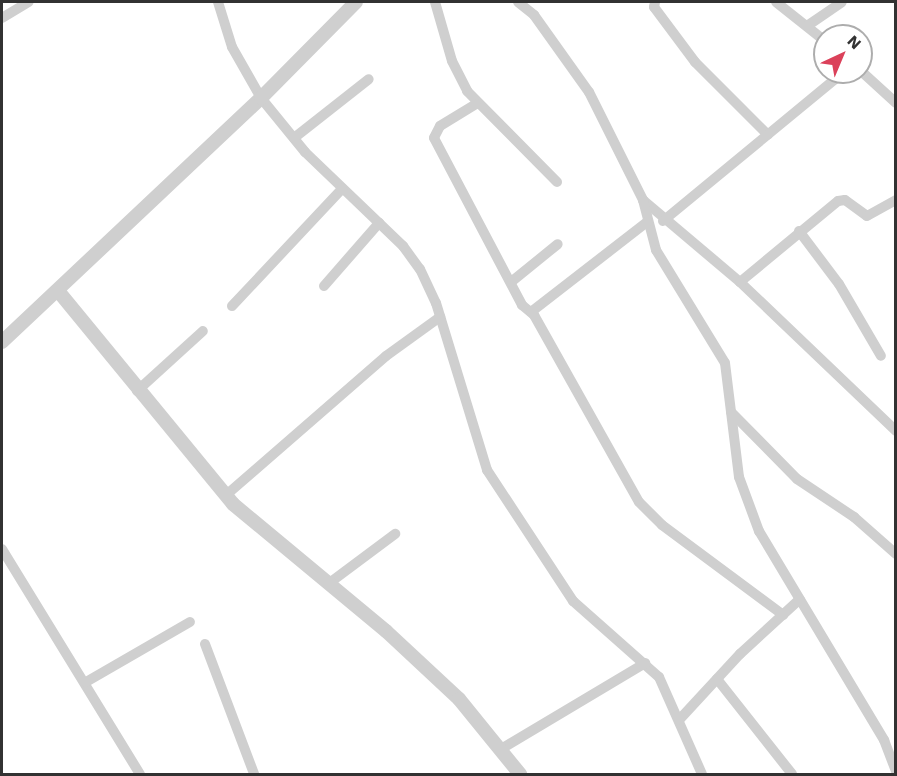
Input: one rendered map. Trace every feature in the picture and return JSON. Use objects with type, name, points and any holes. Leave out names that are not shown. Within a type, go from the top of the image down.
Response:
[{"type":"street","points":[[2,18],[29,2]]},
{"type":"street","points":[[218,2],[232,47],[261,98],[294,138],[342,189],[409,252],[440,317],[472,433],[495,484],[573,601],[659,677],[702,774]]},
{"type":"street","points":[[2,342],[59,292],[261,98],[356,2]]},
{"type":"street","points":[[435,2],[452,61],[476,104],[557,182]]},
{"type":"street","points":[[655,2],[654,7],[695,62],[768,135]]},
{"type":"street","points":[[776,2],[813,31]]},
{"type":"street","points":[[807,26],[842,2]]},
{"type":"street","points":[[522,3],[589,92],[643,200],[663,221],[740,282],[891,419],[896,431]]},
{"type":"street","points":[[294,138],[369,79]]},
{"type":"street","points":[[873,82],[896,103]]},
{"type":"street","points":[[663,221],[830,84]]},
{"type":"street","points":[[476,104],[440,126],[434,138],[511,282],[531,312],[645,510],[783,615]]},
{"type":"street","points":[[232,306],[342,189]]},
{"type":"street","points":[[643,200],[646,222],[657,250],[725,363],[741,487],[759,531],[884,740],[896,771]]},
{"type":"street","points":[[740,282],[799,231],[842,200],[867,216],[896,201]]},
{"type":"street","points":[[531,312],[646,222]]},
{"type":"street","points":[[324,286],[379,223]]},
{"type":"street","points":[[799,231],[839,284],[881,356]]},
{"type":"street","points":[[511,282],[558,244]]},
{"type":"street","points":[[59,292],[137,391],[225,496],[459,699],[520,774]]},
{"type":"street","points":[[225,496],[386,356],[440,317]]},
{"type":"street","points":[[137,391],[203,331]]},
{"type":"street","points":[[731,412],[797,479],[854,517],[896,554]]},
{"type":"street","points":[[328,584],[395,534]]},
{"type":"street","points":[[2,549],[86,682],[140,774]]},
{"type":"street","points":[[678,720],[800,599]]},
{"type":"street","points":[[86,682],[190,622]]},
{"type":"street","points":[[206,644],[254,774]]},
{"type":"street","points":[[501,749],[645,663]]},
{"type":"street","points":[[717,679],[792,774]]}]
